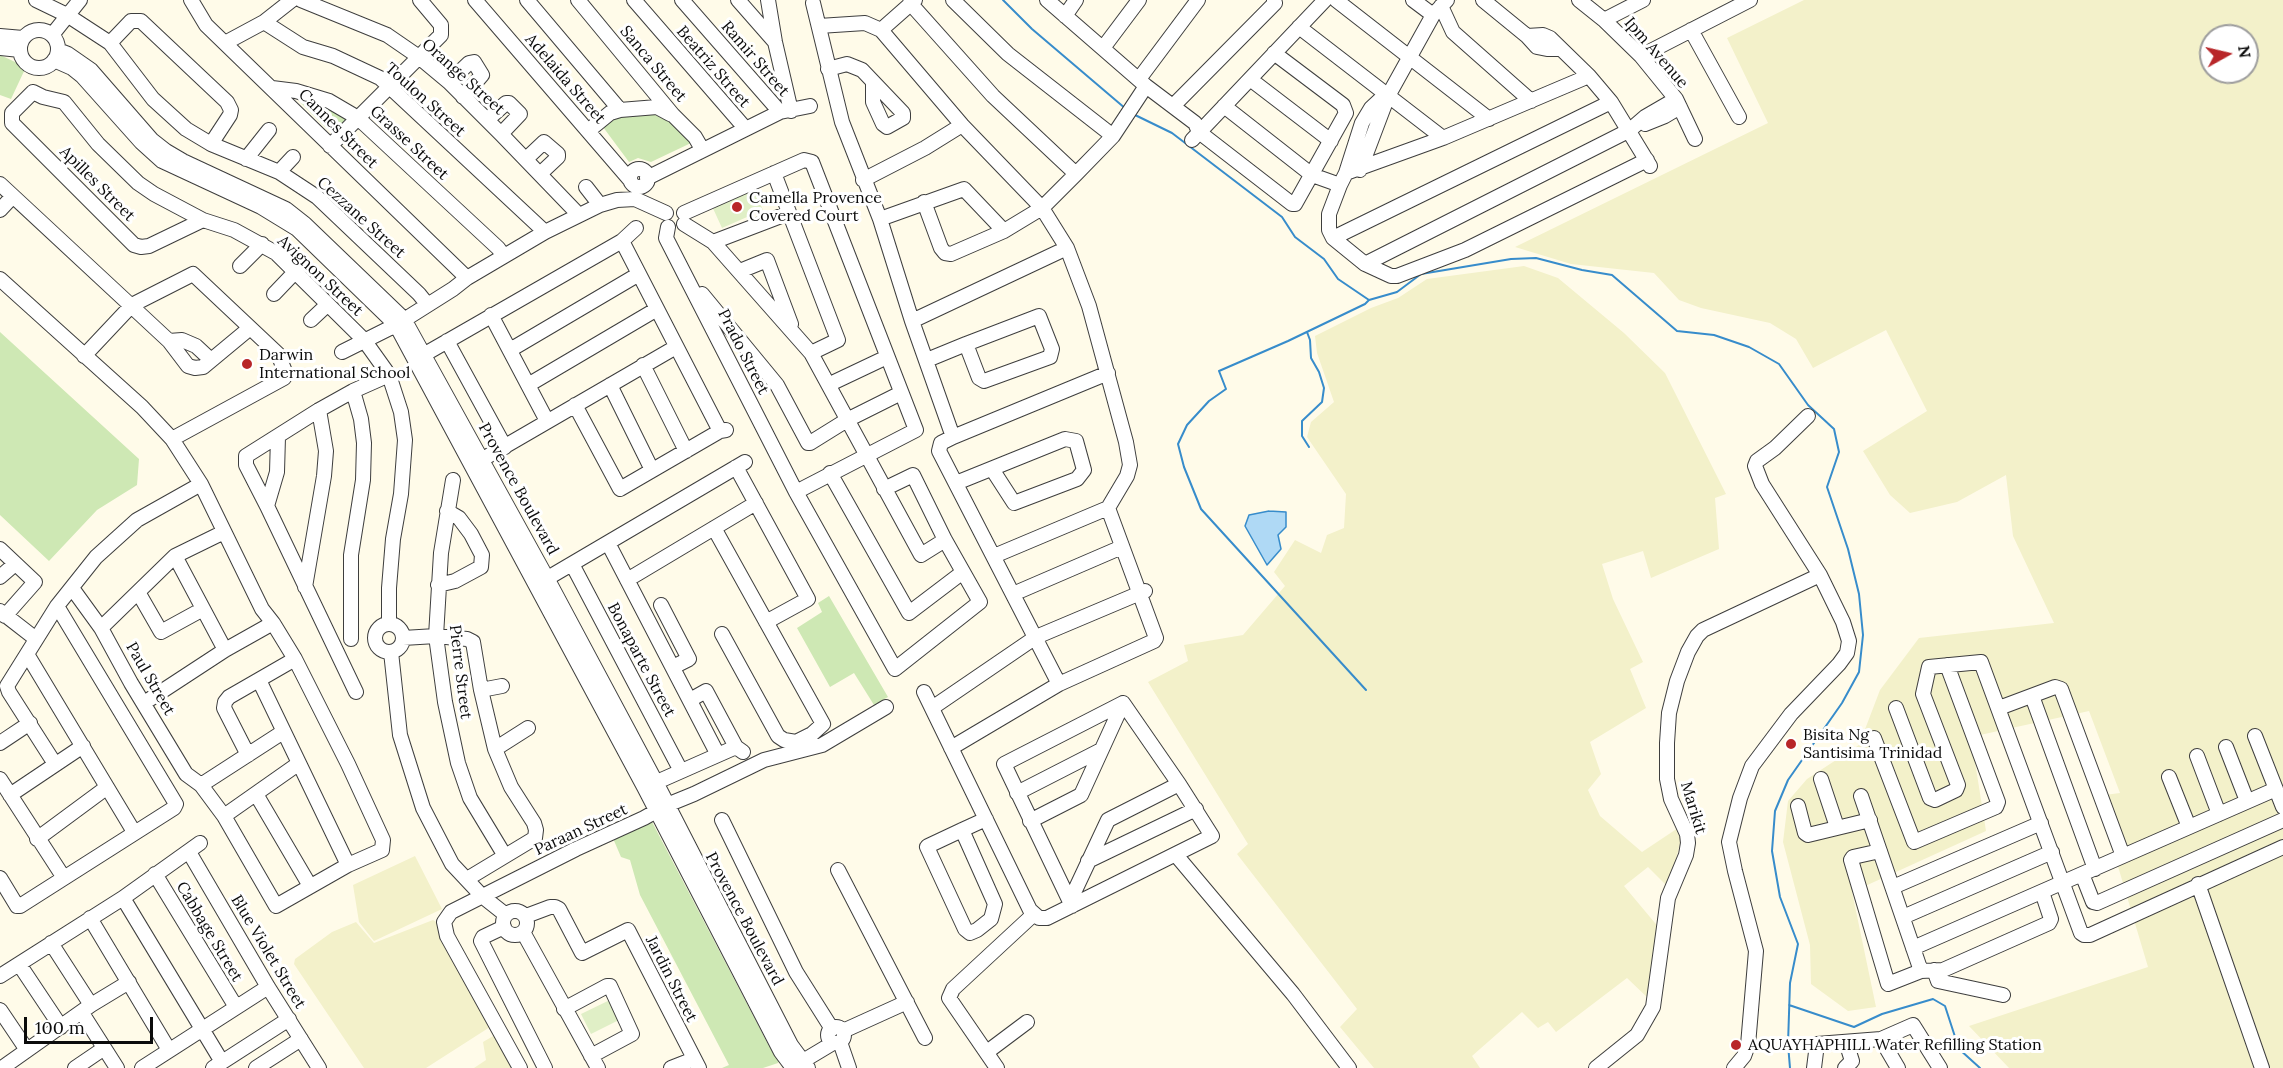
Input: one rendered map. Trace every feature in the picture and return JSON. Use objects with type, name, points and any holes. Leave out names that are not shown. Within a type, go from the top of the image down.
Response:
[{"type":"street","name":"Cezzane Street","points":[[36,0],[67,15],[110,43],[153,99],[186,129],[211,144],[279,172],[317,197],[427,304]]},
{"type":"street","points":[[52,35],[37,30],[10,43],[34,67],[45,67],[56,55],[52,35],[80,0]]},
{"type":"street","name":"Cannes Street","points":[[191,0],[206,25],[467,278]]},
{"type":"street","points":[[225,43],[264,22],[292,0]]},
{"type":"street","name":"Orange Street","points":[[301,0],[387,35],[419,57],[449,82],[541,173],[579,215]]},
{"type":"street","points":[[330,146],[441,35],[441,25],[420,0]]},
{"type":"street","name":"Adelaida Street","points":[[475,0],[637,186]]},
{"type":"street","points":[[527,0],[620,110]]},
{"type":"street","name":"Sanca Street","points":[[579,0],[673,115],[695,137],[702,149]]},
{"type":"street","name":"Beatriz Street","points":[[634,0],[745,128]]},
{"type":"street","name":"Ramir Street","points":[[682,0],[785,112]]},
{"type":"street","points":[[738,0],[775,42]]},
{"type":"street","points":[[768,0],[785,112]]},
{"type":"street","points":[[953,0],[1008,54],[1113,136]]},
{"type":"street","points":[[1047,0],[1195,123],[1196,136]]},
{"type":"street","points":[[1065,16],[1076,0]]},
{"type":"street","points":[[1103,48],[1139,0]]},
{"type":"street","points":[[924,202],[941,248],[945,253],[951,254],[1004,231],[1042,208],[1124,122],[1143,82],[1197,0]]},
{"type":"street","points":[[1173,106],[1275,3],[1274,0]]},
{"type":"street","points":[[1196,136],[1325,0]]},
{"type":"street","points":[[1336,0],[1489,119]]},
{"type":"street","points":[[1413,0],[1440,7],[1453,32],[1531,101]]},
{"type":"street","points":[[1440,7],[1387,95],[1371,108],[1362,123],[1348,176],[1328,222],[1333,238],[1365,264],[1391,276],[1397,276],[1465,250],[1649,163],[1633,127],[1554,42],[1543,35],[1527,36],[1483,0]]},
{"type":"street","name":"Ipm Avenue","points":[[1579,0],[1604,20],[1641,56],[1678,103],[1695,139]]},
{"type":"street","points":[[1604,20],[1643,0]]},
{"type":"street","points":[[1641,56],[1750,0]]},
{"type":"street","points":[[881,30],[913,2],[993,96],[1076,174]]},
{"type":"street","points":[[813,3],[842,122],[880,219],[912,321],[953,437]]},
{"type":"street","points":[[110,43],[131,21],[141,21],[227,102],[231,110],[230,115],[211,144]]},
{"type":"street","name":"Toulon Street","points":[[264,22],[303,47],[361,68],[380,78],[545,232]]},
{"type":"street","points":[[819,26],[865,23],[881,30],[962,125],[1042,208],[1067,248],[1089,306],[1126,442],[1130,465],[1127,476],[1108,507],[994,556]]},
{"type":"street","points":[[1299,27],[1443,138]]},
{"type":"street","points":[[1691,30],[1739,117]]},
{"type":"street","points":[[1196,136],[1292,204],[1297,202],[1346,112],[1343,105],[1274,53]]},
{"type":"street","name":"Provence Boulevard","points":[[56,55],[82,76],[141,142],[162,161],[261,207],[297,229],[400,322],[425,354],[477,462]]},
{"type":"street","points":[[449,82],[469,63],[474,62],[482,75],[463,97]]},
{"type":"street","points":[[828,69],[847,64],[856,67],[873,82]]},
{"type":"street","points":[[33,92],[34,67]]},
{"type":"street","points":[[1224,106],[1312,175],[1348,176],[1588,76]]},
{"type":"street","points":[[1250,79],[1331,141]]},
{"type":"street","name":"Grasse Street","points":[[272,88],[296,91],[329,101],[358,118],[504,256]]},
{"type":"street","name":"Avignon Street","points":[[33,92],[43,98],[64,102],[98,144],[138,183],[154,194],[203,220],[234,230],[276,253],[364,340],[389,375],[401,412],[405,440],[403,482],[393,539],[389,624]]},
{"type":"street","name":"Apilles Street","points":[[33,92],[12,112],[12,123],[134,245],[149,246],[203,220]]},
{"type":"street","points":[[487,120],[509,102],[520,114],[501,134]]},
{"type":"street","points":[[1333,238],[1611,102]]},
{"type":"street","points":[[1365,264],[1633,127],[1653,112],[1678,103]]},
{"type":"street","points":[[342,352],[400,322],[467,278],[545,232],[600,205],[617,200],[702,149],[785,112],[810,106]]},
{"type":"street","points":[[588,131],[610,113],[620,110],[657,107],[673,115]]},
{"type":"street","points":[[62,123],[73,115]]},
{"type":"street","points":[[863,180],[925,148],[962,125]]},
{"type":"street","points":[[246,159],[269,130]]},
{"type":"street","points":[[526,159],[544,142],[558,154],[558,157],[541,173]]},
{"type":"street","points":[[279,172],[293,157]]},
{"type":"street","points":[[684,218],[774,173],[804,160],[812,162],[916,430],[796,492]]},
{"type":"street","points":[[774,173],[838,340],[811,353]]},
{"type":"street","points":[[0,184],[132,305],[169,341],[188,366],[203,367],[250,328]]},
{"type":"street","points":[[637,186],[667,220],[675,208],[713,242],[811,353],[830,384],[865,455],[921,555],[945,540]]},
{"type":"street","points":[[586,187],[600,205]]},
{"type":"street","points":[[880,219],[964,189],[1004,231]]},
{"type":"street","points":[[0,210],[12,196]]},
{"type":"street","points":[[713,242],[789,213]]},
{"type":"street","name":"Prado Street","points":[[667,220],[666,238],[796,492],[895,669],[980,602],[963,572]]},
{"type":"street","points":[[425,354],[622,241],[636,228]]},
{"type":"street","points":[[575,405],[620,489],[723,431],[622,241]]},
{"type":"street","points":[[240,266],[261,244]]},
{"type":"street","points":[[912,321],[1067,248]]},
{"type":"street","points":[[740,271],[767,260],[794,332]]},
{"type":"street","points":[[274,294],[295,272]]},
{"type":"street","points":[[84,356],[132,305],[193,274],[278,354],[286,374],[284,378],[172,439]]},
{"type":"street","points":[[510,350],[639,274]]},
{"type":"street","points":[[685,274],[777,385],[808,443],[901,393]]},
{"type":"street","points":[[0,279],[142,407],[172,439],[201,484],[262,609],[295,658],[383,840],[382,850],[310,886],[256,794]]},
{"type":"street","points":[[311,320],[327,305]]},
{"type":"street","points":[[528,385],[657,309]]},
{"type":"street","points":[[491,315],[548,421]]},
{"type":"street","points":[[927,360],[966,344],[1039,316],[1052,349],[1050,357],[984,381],[979,378],[966,344]]},
{"type":"street","name":"Provence Boulevard","points":[[400,322],[542,581],[786,1049],[801,1066]]},
{"type":"street","points":[[169,341],[182,340],[196,346],[211,360]]},
{"type":"street","points":[[447,341],[505,447]]},
{"type":"street","points":[[477,462],[676,346]]},
{"type":"street","points":[[830,384],[887,357]]},
{"type":"street","points":[[643,365],[686,451]]},
{"type":"street","points":[[1059,684],[939,451],[941,443],[953,437],[1108,373]]},
{"type":"street","points":[[356,692],[246,465],[246,456],[319,410],[389,375]]},
{"type":"street","points":[[610,385],[652,470]]},
{"type":"street","points":[[351,639],[351,555],[363,480],[364,443],[362,418],[353,391]]},
{"type":"street","points":[[305,587],[324,476],[326,451],[319,410]]},
{"type":"street","points":[[1734,1068],[1744,1056],[1748,1045],[1756,951],[1729,842],[1740,798],[1752,766],[1791,714],[1847,653],[1849,641],[1843,622],[1820,575],[1762,484],[1755,466],[1757,461],[1775,448],[1808,416]]},
{"type":"street","points":[[267,506],[277,472],[278,437]]},
{"type":"street","points":[[956,483],[1065,439],[1076,441],[1084,470],[1077,478],[1014,502],[992,469]]},
{"type":"street","points":[[542,581],[740,464],[756,502],[808,599],[766,622]]},
{"type":"street","points":[[830,473],[909,613],[963,572],[913,475],[884,489]]},
{"type":"street","name":"Pierre Street","points":[[453,480],[438,585],[436,636],[445,702],[458,763],[470,798],[505,856]]},
{"type":"street","points":[[55,764],[7,686],[57,606],[96,557],[137,520],[201,484]]},
{"type":"street","points":[[627,580],[756,502]]},
{"type":"street","points":[[951,748],[1059,684],[1154,641],[1156,638],[1142,592],[1122,547],[1108,507]]},
{"type":"street","points":[[438,585],[455,581],[481,567],[482,555],[471,534],[459,518],[447,511]]},
{"type":"street","points":[[714,528],[823,724],[802,740],[789,742],[778,736],[723,634]]},
{"type":"street","points":[[101,628],[175,556],[224,532]]},
{"type":"street","points":[[608,543],[718,755]]},
{"type":"street","points":[[1013,594],[1122,547]]},
{"type":"street","points":[[0,549],[35,582],[3,614],[36,639]]},
{"type":"street","points":[[175,556],[225,650]]},
{"type":"street","points":[[0,577],[15,564]]},
{"type":"street","name":"Bonaparte Street","points":[[572,564],[681,771]]},
{"type":"street","name":"Marikit","points":[[1596,1068],[1637,1035],[1653,1007],[1668,898],[1686,855],[1688,843],[1687,834],[1671,799],[1667,779],[1667,743],[1669,713],[1677,681],[1688,652],[1703,630],[1820,575]]},
{"type":"street","name":"Paul Street","points":[[72,588],[101,628],[186,774],[201,785],[224,816],[276,906],[310,886]]},
{"type":"street","points":[[138,592],[161,632],[203,609]]},
{"type":"street","points":[[932,708],[1036,637],[1142,592]]},
{"type":"street","points":[[645,614],[664,602],[689,659],[673,667]]},
{"type":"street","points":[[0,878],[17,906],[20,906],[174,808],[176,804],[57,606]]},
{"type":"street","points":[[144,703],[225,650],[273,623]]},
{"type":"street","points":[[375,637],[380,628],[389,624],[401,629],[403,638],[401,646],[391,652]]},
{"type":"street","points":[[403,638],[436,636],[467,639],[473,642],[481,690],[495,749],[511,787],[536,830],[535,838],[467,879]]},
{"type":"street","points":[[331,641],[375,637]]},
{"type":"street","points":[[375,637],[380,648],[391,652]]},
{"type":"street","points":[[391,652],[395,736],[448,866],[467,879],[505,921],[512,935],[523,932],[528,925],[526,916],[514,910],[505,921],[482,938]]},
{"type":"street","points":[[27,654],[134,832]]},
{"type":"street","points":[[248,755],[224,708],[229,697],[295,658]]},
{"type":"street","points":[[1896,708],[1929,798],[1935,800],[1956,790],[1958,785],[1923,694],[1929,666],[1981,662],[2081,933],[2084,935],[2090,935],[2283,847]]},
{"type":"street","points":[[1874,738],[1914,842],[1996,807],[1998,802],[1947,665]]},
{"type":"street","points":[[259,680],[348,865]]},
{"type":"street","points":[[481,690],[502,686]]},
{"type":"street","points":[[1999,708],[2055,687],[2061,689],[2123,856]]},
{"type":"street","points":[[650,785],[718,755],[739,749],[710,689],[690,700]]},
{"type":"street","points":[[924,692],[1034,914],[1047,918],[1071,904],[1212,836],[1179,783],[1123,703]]},
{"type":"street","points":[[2032,696],[2088,871],[2093,902],[2097,903],[2283,820]]},
{"type":"street","points":[[1030,821],[1081,795],[1123,703]]},
{"type":"street","points":[[1071,904],[1004,766],[1005,763],[1123,703]]},
{"type":"street","name":"Paraan Street","points":[[520,1068],[452,946],[444,922],[451,912],[764,760],[822,745],[886,708]]},
{"type":"street","points":[[0,743],[30,723]]},
{"type":"street","points":[[495,749],[528,728]]},
{"type":"street","points":[[201,785],[283,732]]},
{"type":"street","points":[[2255,736],[2283,807]]},
{"type":"street","points":[[10,795],[82,746]]},
{"type":"street","points":[[2226,747],[2247,801]]},
{"type":"street","points":[[1017,793],[1101,750]]},
{"type":"street","points":[[2197,756],[2218,814]]},
{"type":"street","points":[[224,816],[298,764]]},
{"type":"street","points":[[2169,777],[2189,827]]},
{"type":"street","points":[[0,779],[64,878]]},
{"type":"street","points":[[1821,779],[1837,827]]},
{"type":"street","points":[[1071,904],[1108,820],[1179,783]]},
{"type":"street","points":[[37,839],[106,788]]},
{"type":"street","points":[[1913,948],[2276,789]]},
{"type":"street","points":[[1861,796],[1913,948],[1927,971],[1938,981],[2002,995]]},
{"type":"street","points":[[1798,806],[1806,835],[1870,820]]},
{"type":"street","points":[[1088,861],[1196,809]]},
{"type":"street","points":[[962,830],[995,904],[992,919],[970,933],[964,929],[927,850],[928,846],[962,830],[986,819]]},
{"type":"street","points":[[722,820],[796,972],[837,1036],[849,1068]]},
{"type":"street","points":[[1893,887],[2041,823]]},
{"type":"street","name":"Blue Violet Street","points":[[155,874],[194,847],[268,987],[319,1068]]},
{"type":"street","points":[[1880,852],[1853,857],[1851,860],[1886,982],[1890,984],[1927,971],[1943,970],[2049,923],[2051,919],[2042,892]]},
{"type":"street","points":[[1903,917],[2052,852]]},
{"type":"street","points":[[1176,855],[1293,994],[1349,1068]]},
{"type":"street","points":[[838,870],[925,1038]]},
{"type":"street","points":[[0,976],[123,898],[155,874]]},
{"type":"street","name":"Cabbage Street","points":[[155,874],[236,1007]]},
{"type":"street","points":[[2198,884],[2262,1068]]},
{"type":"street","points":[[123,898],[202,1028],[218,1065],[289,1019]]},
{"type":"street","name":"Jardin Street","points":[[526,916],[550,907],[560,909],[584,958],[633,928],[696,1064]]},
{"type":"street","points":[[997,1068],[949,998],[953,989],[1034,914]]},
{"type":"street","points":[[90,918],[169,1050]]},
{"type":"street","points":[[471,929],[482,938],[481,941],[545,1068]]},
{"type":"street","points":[[523,932],[564,1009],[594,1062],[632,1034],[610,986],[564,1009]]},
{"type":"street","points":[[51,943],[86,1009],[103,1049],[117,1068]]},
{"type":"street","points":[[19,964],[61,1027]]},
{"type":"street","points":[[2,1068],[129,982]]},
{"type":"street","points":[[142,1068],[268,987]]},
{"type":"street","points":[[801,1066],[837,1036],[907,1002]]},
{"type":"street","points":[[0,1010],[27,1050]]},
{"type":"street","points":[[987,1052],[1027,1022]]},
{"type":"street","points":[[1814,1068],[1817,1044],[1881,1039],[1913,1025],[1940,1068]]},
{"type":"street","points":[[256,1068],[301,1039]]},
{"type":"street","points":[[1881,1039],[1898,1068]]},
{"type":"street","points":[[1845,1068],[1852,1061],[1846,1042]]},
{"type":"street","points":[[75,1068],[103,1049]]},
{"type":"street","points":[[671,1068],[696,1064]]},
{"type":"shaded area","points":[[1804,0],[2283,0],[2283,1068],[2009,1068],[1969,1026],[2148,967],[2097,796],[2120,793],[2089,711],[1971,737],[1986,831],[1852,892],[1876,1007],[1848,1011],[1811,984],[1810,945],[1783,842],[1788,801],[1807,779],[1859,745],[1880,690],[1919,638],[2054,623],[2013,536],[2006,475],[1957,502],[1910,513],[1890,495],[1863,451],[1927,411],[1886,330],[1813,368],[1796,339],[1770,323],[1701,308],[1679,300],[1654,273],[1571,264],[1515,247],[1768,123],[1727,38]]},
{"type":"shaded area","points":[[1524,266],[1558,278],[1624,333],[1665,373],[1726,494],[1715,498],[1719,549],[1651,578],[1643,551],[1602,564],[1613,599],[1643,662],[1630,669],[1646,708],[1590,742],[1601,774],[1588,790],[1600,816],[1642,852],[1678,828],[1681,840],[1673,870],[1666,885],[1648,867],[1624,886],[1660,929],[1651,1001],[1627,978],[1556,1032],[1548,1022],[1538,1028],[1522,1012],[1472,1056],[1480,1068],[1374,1068],[1340,1027],[1357,1009],[1237,854],[1248,844],[1148,682],[1188,661],[1184,645],[1243,635],[1285,586],[1274,572],[1295,540],[1321,553],[1327,535],[1344,528],[1346,494],[1307,437],[1311,422],[1334,402],[1317,353],[1315,336],[1371,308],[1398,298],[1427,279]]},
{"type":"shaded area","points":[[415,856],[442,909],[374,941],[359,922],[353,885]]},
{"type":"shaded area","points":[[433,920],[444,927],[490,1027],[426,1068],[364,1068],[294,964],[295,959],[332,932],[356,922],[374,943]]},
{"type":"shaded area","points":[[500,1032],[518,1068],[474,1068],[486,1060],[483,1042]]},
{"type":"green space","points":[[0,55],[26,67],[11,99],[0,95]]},
{"type":"green space","points":[[301,95],[348,117],[336,130],[327,129],[299,101]]},
{"type":"green space","points":[[651,113],[678,126],[691,143],[651,162],[638,158],[629,162],[603,127],[619,116]]},
{"type":"green space","name":"Camella Provence Covered Court","points":[[752,186],[763,210],[722,228],[711,204]]},
{"type":"green space","points":[[0,332],[139,459],[137,485],[97,510],[49,561],[0,515]]},
{"type":"green space","points":[[829,596],[888,697],[874,705],[854,673],[830,687],[797,628],[822,612],[818,603]]},
{"type":"green space","points":[[651,820],[779,1061],[778,1063],[763,1068],[722,1068],[729,1065],[640,895],[630,860],[621,857],[612,836]]},
{"type":"green space","points":[[614,998],[623,1018],[591,1034],[581,1014]]},
{"type":"water","points":[[1269,511],[1286,512],[1286,527],[1278,535],[1281,549],[1267,565],[1245,526],[1249,515]]},
{"type":"waterway","points":[[1003,0],[1032,29],[1126,109]]},
{"type":"waterway","points":[[1133,114],[1172,133],[1282,217],[1295,237],[1324,259],[1338,279],[1369,300],[1397,292],[1421,274],[1511,259],[1536,258],[1612,275],[1677,331],[1714,335],[1749,347],[1779,364],[1808,405],[1834,429],[1839,452],[1827,487],[1848,549],[1859,594],[1863,635],[1859,672],[1842,703],[1788,780],[1775,811],[1772,851],[1780,897],[1798,944],[1790,983],[1788,1044],[1790,1068]]},
{"type":"waterway","points":[[1366,690],[1201,509],[1184,467],[1178,444],[1187,425],[1209,401],[1226,389],[1219,371],[1288,341],[1369,300]]},
{"type":"waterway","points":[[1307,332],[1311,358],[1324,388],[1322,402],[1302,421],[1302,436],[1309,447]]},
{"type":"waterway","points":[[1789,1005],[1854,1027],[1882,1014],[1933,999],[1945,1006],[1959,1049],[1980,1068]]},
{"type":"place","name":"Camella Provence Covered Court","points":[[737,207]]},
{"type":"place","name":"Darwin International School","points":[[247,364]]},
{"type":"place","name":"Bisita Ng Santisima Trinidad","points":[[1791,744]]},
{"type":"place","name":"AQUAYHAPHILL Water Refilling Station","points":[[1736,1045]]}]
